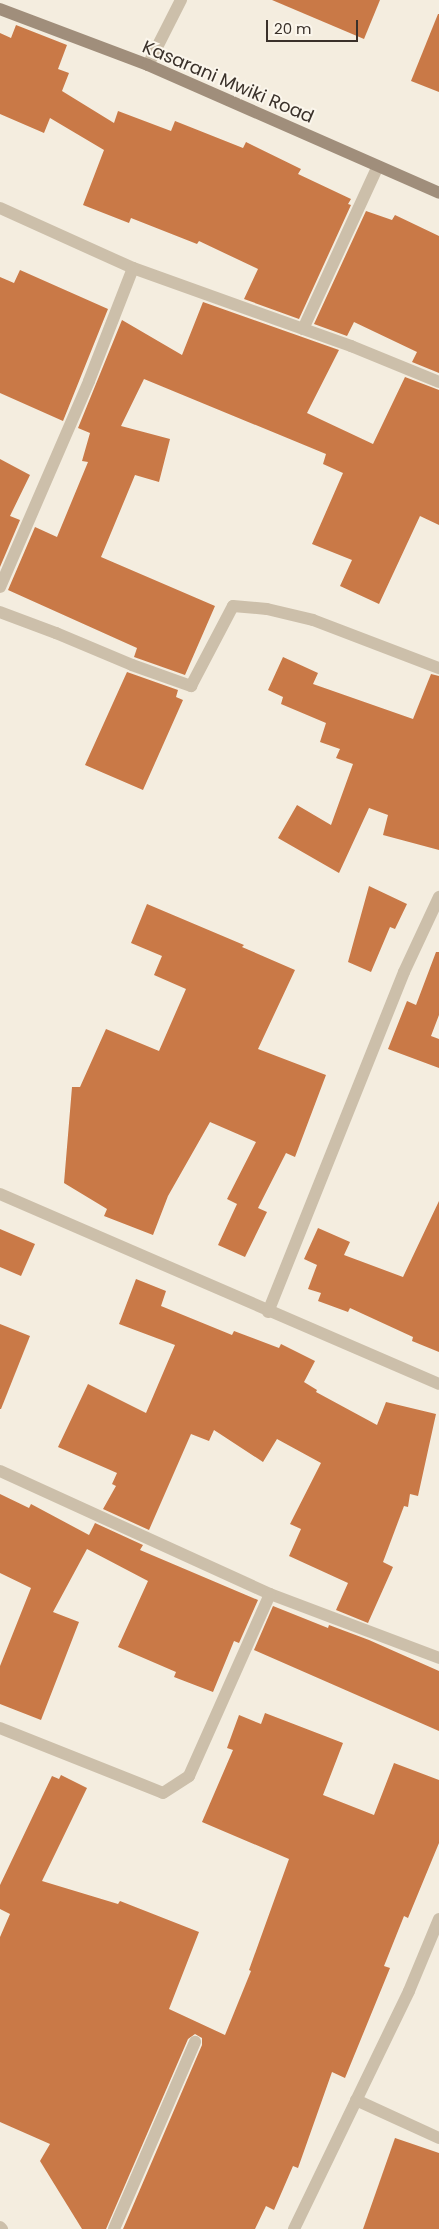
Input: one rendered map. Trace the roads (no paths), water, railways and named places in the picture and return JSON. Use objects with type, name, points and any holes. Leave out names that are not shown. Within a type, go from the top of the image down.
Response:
[{"type":"main road","name":"Kasarani Mwiki Road","points":[[0,9],[148,65],[439,193]]},
{"type":"street","points":[[148,65],[181,0]]},
{"type":"street","points":[[303,329],[378,166]]},
{"type":"street","points":[[0,208],[133,268],[303,329],[439,382]]},
{"type":"street","points":[[0,587],[74,416],[133,268]]},
{"type":"street","points":[[0,612],[132,665],[191,686],[234,606],[266,609],[313,620],[439,668]]},
{"type":"street","points":[[268,1312],[397,990],[439,897]]},
{"type":"street","points":[[0,1194],[268,1312],[439,1384]]},
{"type":"street","points":[[0,1471],[270,1594],[439,1658]]},
{"type":"street","points":[[0,1728],[163,1793],[189,1776],[270,1594]]},
{"type":"street","points":[[294,2229],[409,1991],[439,1920]]},
{"type":"street","points":[[114,2229],[195,2042]]},
{"type":"street","points":[[356,2100],[439,2138]]}]
